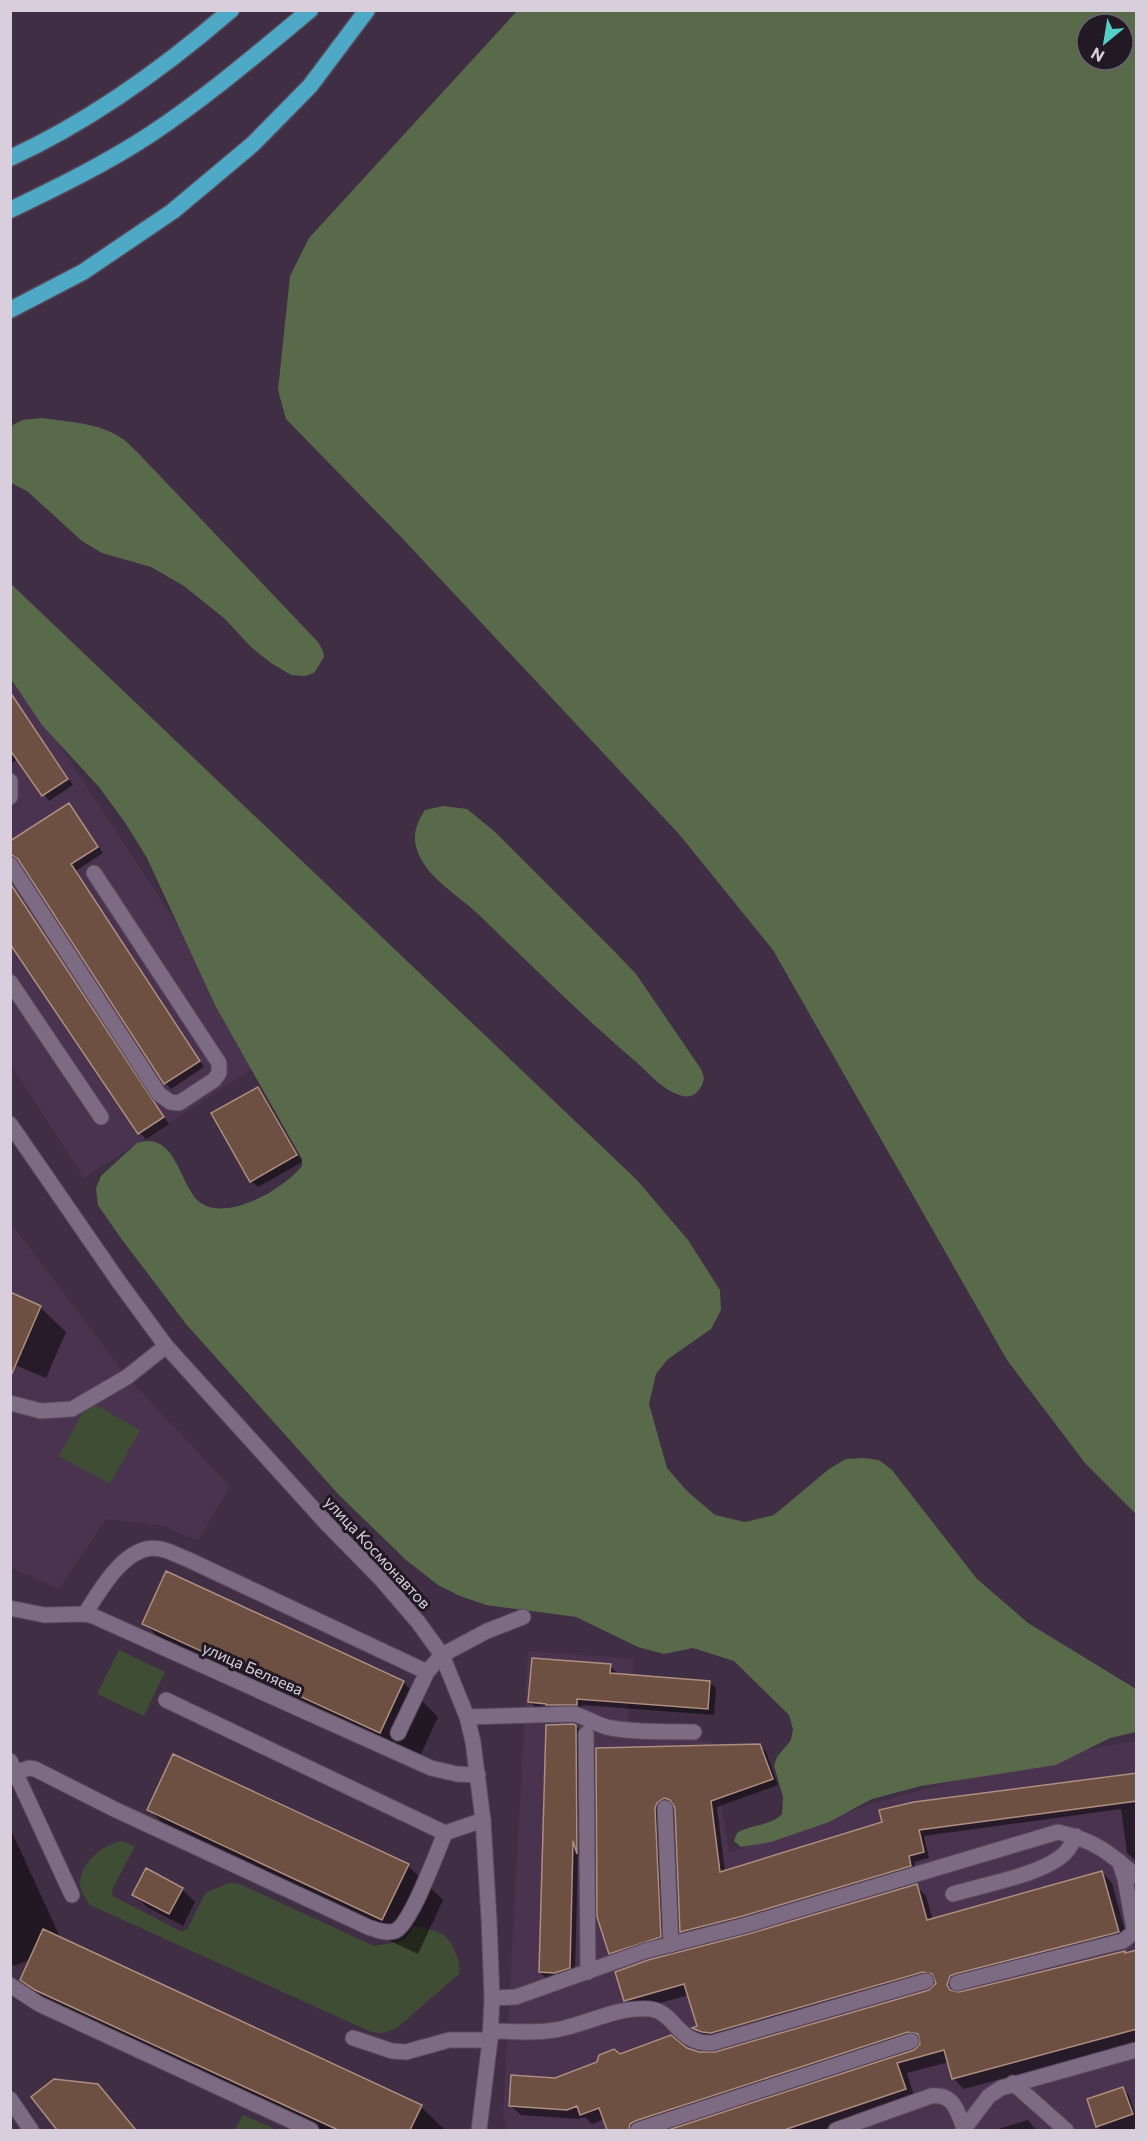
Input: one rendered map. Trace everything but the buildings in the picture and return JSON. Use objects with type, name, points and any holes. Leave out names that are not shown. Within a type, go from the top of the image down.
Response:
[{"type":"highway","points":[[10,158],[54,138],[153,73],[192,44],[231,10]]},
{"type":"highway","points":[[10,210],[61,186],[150,135],[222,82],[310,10]]},
{"type":"highway","points":[[10,310],[83,272],[173,211],[252,144],[310,86],[367,10]]},
{"type":"main road","points":[[10,781],[10,796]]},
{"type":"main road","points":[[10,864],[159,1094],[170,1102],[178,1103],[214,1080],[219,1073],[219,1063],[94,873]]},
{"type":"main road","points":[[10,982],[101,1117]]},
{"type":"main road","name":"улица Космонавтов","points":[[12,1130],[166,1346],[327,1524],[381,1579],[418,1622],[442,1655],[467,1717],[478,1775],[483,1820],[492,1998],[479,2130]]},
{"type":"main road","points":[[10,1402],[41,1411],[72,1409],[127,1377],[166,1346]]},
{"type":"main road","points":[[85,1614],[105,1583],[132,1554],[146,1548],[160,1549],[427,1672]]},
{"type":"main road","name":"улица Беляева","points":[[10,1608],[44,1615],[85,1614],[105,1621],[431,1768],[457,1774],[478,1775]]},
{"type":"main road","points":[[398,1733],[427,1672],[442,1655],[487,1631],[523,1617]]},
{"type":"main road","points":[[166,1700],[445,1833],[483,1820]]},
{"type":"main road","points":[[467,1717],[575,1714],[608,1728],[631,1731],[693,1732]]},
{"type":"main road","points":[[586,1734],[588,1972]]},
{"type":"main road","points":[[14,1766],[35,1769],[146,1824],[368,1927],[386,1933],[399,1929],[409,1917],[445,1833]]},
{"type":"main road","points":[[14,1766],[72,1895]]},
{"type":"main road","points":[[665,1808],[671,1944]]},
{"type":"main road","points":[[492,1998],[516,1997],[671,1944],[746,1925],[1058,1832],[1076,1836],[1099,1846],[1137,1876]]},
{"type":"main road","points":[[953,1894],[1052,1863],[1066,1852],[1076,1836]]},
{"type":"main road","points":[[957,1983],[1129,1938],[1134,1929],[1125,1879],[1119,1861]]},
{"type":"main road","points":[[353,2038],[392,2051],[406,2052],[449,2040],[552,2031],[617,2011],[647,2009],[659,2011],[680,2032],[695,2042],[712,2043],[926,1981]]},
{"type":"main road","points":[[10,1985],[39,2004],[311,2130]]},
{"type":"main road","points":[[638,2130],[911,2041]]},
{"type":"main road","points":[[963,2129],[989,2096],[1001,2088],[1137,2050]]},
{"type":"main road","points":[[1013,2083],[1066,2130]]},
{"type":"main road","points":[[836,2130],[931,2096],[941,2095],[953,2103],[963,2129]]},
{"type":"main road","points":[[10,2099],[31,2130]]},
{"type":"shaded area","points":[[10,669],[266,1060],[84,1178],[11,1065]]},
{"type":"shaded area","points":[[10,1222],[127,1377],[230,1486],[198,1541],[163,1526],[106,1519],[59,1589],[11,1568]]},
{"type":"shaded area","points":[[528,1651],[634,1659],[627,1729],[711,1742],[729,1853],[871,1804],[1040,1757],[1136,1741],[1136,2130],[508,2130],[503,2117]]},
{"type":"green space","points":[[517,11],[1136,11],[1136,1514],[1085,1463],[1007,1360],[773,950],[679,834],[402,538],[286,419],[278,390],[290,276],[309,238]]},
{"type":"green space","points":[[42,418],[100,428],[129,444],[318,642],[324,657],[314,673],[305,676],[291,675],[271,663],[251,647],[225,619],[184,586],[151,567],[102,553],[82,541],[27,491],[11,483],[11,426],[22,420]]},
{"type":"green space","points":[[10,583],[637,1180],[688,1240],[720,1290],[721,1310],[711,1329],[668,1359],[656,1374],[649,1404],[667,1468],[687,1491],[715,1515],[745,1522],[774,1515],[829,1469],[846,1459],[879,1460],[892,1470],[977,1579],[1028,1623],[1136,1689],[1136,1732],[1110,1738],[1056,1765],[921,1786],[872,1799],[829,1822],[771,1842],[741,1847],[734,1841],[737,1833],[772,1821],[782,1814],[783,1797],[774,1766],[777,1757],[791,1740],[793,1729],[789,1715],[734,1661],[693,1648],[664,1654],[638,1647],[576,1617],[486,1605],[460,1596],[438,1585],[406,1560],[339,1495],[186,1324],[98,1205],[96,1188],[101,1176],[137,1143],[150,1141],[161,1144],[176,1162],[194,1196],[201,1203],[212,1208],[240,1205],[270,1192],[294,1175],[302,1166],[302,1159],[216,1007],[147,858],[99,787],[42,725],[11,679]]},
{"type":"green space","points":[[443,806],[467,809],[494,831],[636,974],[701,1069],[704,1078],[697,1092],[691,1096],[683,1096],[669,1091],[575,1007],[478,914],[431,874],[417,850],[415,832],[425,810]]},
{"type":"green space","points":[[89,1401],[140,1430],[110,1484],[59,1456]]},
{"type":"green space","points":[[119,1650],[165,1672],[144,1716],[97,1694]]},
{"type":"green space","points":[[121,1841],[135,1846],[112,1890],[113,1896],[182,1932],[188,1928],[205,1893],[229,1883],[240,1884],[374,1946],[405,1939],[414,1926],[444,1935],[452,1945],[459,1963],[459,1974],[398,2027],[384,2033],[369,2031],[90,1905],[80,1887],[84,1869],[100,1851]]},
{"type":"green space","points":[[243,2115],[277,2130],[235,2130]]}]
